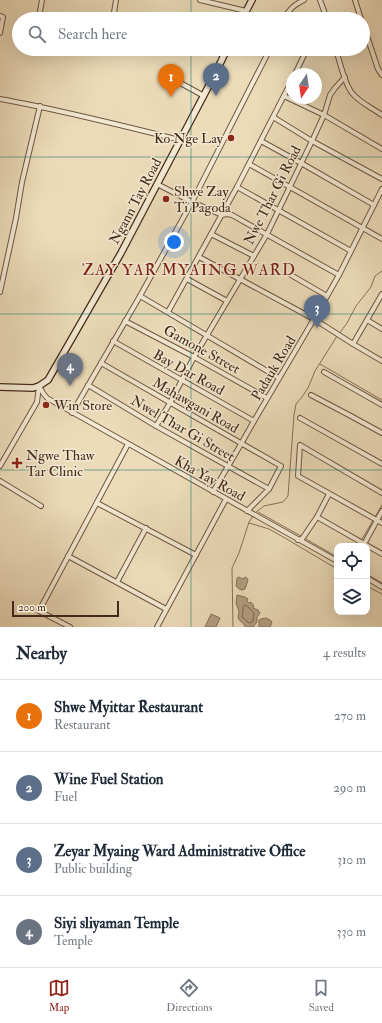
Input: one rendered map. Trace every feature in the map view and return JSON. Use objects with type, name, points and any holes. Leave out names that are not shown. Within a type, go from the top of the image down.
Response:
[{"type":"main road","points":[[246,11],[252,0]]},
{"type":"main road","name":"Ngann Tay Road","points":[[39,386],[48,380],[121,253],[186,131],[224,56]]},
{"type":"main road","points":[[0,387],[26,389],[39,386]]},
{"type":"street","points":[[40,12],[42,0]]},
{"type":"street","points":[[114,12],[116,0]]},
{"type":"street","points":[[200,0],[246,11]]},
{"type":"street","points":[[288,12],[293,6],[304,0]]},
{"type":"street","points":[[320,0],[324,12]]},
{"type":"street","points":[[355,0],[359,12]]},
{"type":"street","points":[[0,16],[3,17],[0,33]]},
{"type":"street","points":[[370,45],[378,69],[382,75]]},
{"type":"street","points":[[72,413],[140,296],[192,202],[266,56]]},
{"type":"street","points":[[298,68],[304,56]]},
{"type":"street","points":[[338,56],[350,92],[382,114]]},
{"type":"street","points":[[162,76],[175,80],[204,96]]},
{"type":"street","name":"Nwe Thar Gi Road","points":[[156,426],[194,357],[267,234],[324,115],[330,95],[345,77]]},
{"type":"street","points":[[168,312],[222,215],[286,92]]},
{"type":"street","points":[[284,96],[324,115],[382,149]]},
{"type":"street","points":[[0,99],[40,106],[111,122],[180,140]]},
{"type":"street","points":[[0,292],[22,182],[40,106]]},
{"type":"street","points":[[273,117],[312,141],[382,179]]},
{"type":"street","points":[[261,141],[374,205]]},
{"type":"street","points":[[249,164],[382,239]]},
{"type":"street","points":[[157,184],[222,215],[232,215],[339,275]]},
{"type":"street","points":[[237,187],[351,251]]},
{"type":"street","name":"Padauk Road","points":[[213,492],[339,275],[382,189]]},
{"type":"street","points":[[211,234],[254,256]]},
{"type":"street","points":[[199,257],[314,319],[382,361]]},
{"type":"street","points":[[291,275],[327,296]]},
{"type":"street","points":[[186,280],[227,302]]},
{"type":"street","points":[[140,296],[279,378]]},
{"type":"street","points":[[353,344],[381,297]]},
{"type":"street","points":[[367,320],[382,329]]},
{"type":"street","name":"Gamone Street","points":[[125,321],[194,357],[267,398]]},
{"type":"street","name":"Bay Dar Road","points":[[113,341],[254,421]]},
{"type":"street","name":"Mahawgani Road","points":[[101,363],[281,466],[269,489]]},
{"type":"street","points":[[324,372],[382,405]]},
{"type":"street","name":"Nwel Thar Gi Street","points":[[88,385],[156,426],[269,489]]},
{"type":"street","points":[[0,466],[37,402],[39,386]]},
{"type":"street","name":"Kha Yay Road","points":[[39,386],[47,398],[72,413],[334,559]]},
{"type":"street","points":[[311,395],[382,433]]},
{"type":"street","points":[[300,418],[382,464]]},
{"type":"street","points":[[70,627],[39,611],[128,444]]},
{"type":"street","points":[[382,493],[300,445],[298,476],[382,523]]},
{"type":"street","points":[[0,481],[41,506]]},
{"type":"street","points":[[248,511],[269,489]]},
{"type":"street","points":[[298,540],[302,539],[317,517],[329,494]]},
{"type":"street","points":[[157,627],[226,499]]},
{"type":"street","points":[[97,502],[196,555]]},
{"type":"street","points":[[365,543],[382,511]]},
{"type":"street","points":[[317,517],[361,543]]},
{"type":"street","points":[[117,582],[146,528]]},
{"type":"street","points":[[370,548],[382,554]]},
{"type":"street","points":[[68,556],[166,609]]},
{"type":"street","points":[[369,579],[382,587]]},
{"type":"water","points":[[239,577],[242,579],[246,577],[248,580],[245,589],[239,589],[236,586],[237,578]]},
{"type":"water","points":[[237,595],[248,599],[247,601],[249,603],[251,602],[254,606],[253,608],[258,610],[260,613],[257,617],[257,622],[253,627],[245,627],[238,618],[239,611],[236,603]]},
{"type":"water","points":[[211,614],[220,618],[216,627],[205,627]]},
{"type":"water","points":[[266,618],[272,622],[270,627],[259,627],[259,620]]},
{"type":"waterway","points":[[339,334],[356,306],[371,287],[375,276],[382,271]]},
{"type":"waterway","points":[[255,513],[264,506],[283,502],[288,496],[296,404],[308,388],[315,371],[337,336]]},
{"type":"waterway","points":[[320,364],[382,400]]},
{"type":"waterway","points":[[375,517],[382,505]]},
{"type":"waterway","points":[[258,512],[301,536]]},
{"type":"waterway","points":[[233,627],[232,568],[239,553],[249,522],[253,516]]},
{"type":"waterway","points":[[362,539],[374,519]]},
{"type":"waterway","points":[[249,523],[269,529],[334,567]]},
{"type":"waterway","points":[[306,539],[334,555]]},
{"type":"waterway","points":[[370,576],[382,583]]},
{"type":"waterway","points":[[370,588],[382,594]]},
{"type":"place","name":"Wine Fuel Station","points":[[216,96]]},
{"type":"place","name":"Shwe Myittar Restaurant","points":[[171,97]]},
{"type":"place","name":"Ko Nge Lay","points":[[231,138]]},
{"type":"place","name":"Shwe Zay Ti Pagoda","points":[[166,199]]},
{"type":"place","name":"Zeyar Myaing Ward Administrative Office","points":[[317,328]]},
{"type":"place","name":"Siyi sliyaman Temple","points":[[70,386]]},
{"type":"place","name":"Win Store","points":[[46,405]]},
{"type":"place","name":"Ngwe Thaw Tar Clinic","points":[[17,463]]},
{"type":"district","name":"ZAY YAR MYAING WARD","points":[[189,269]]}]
